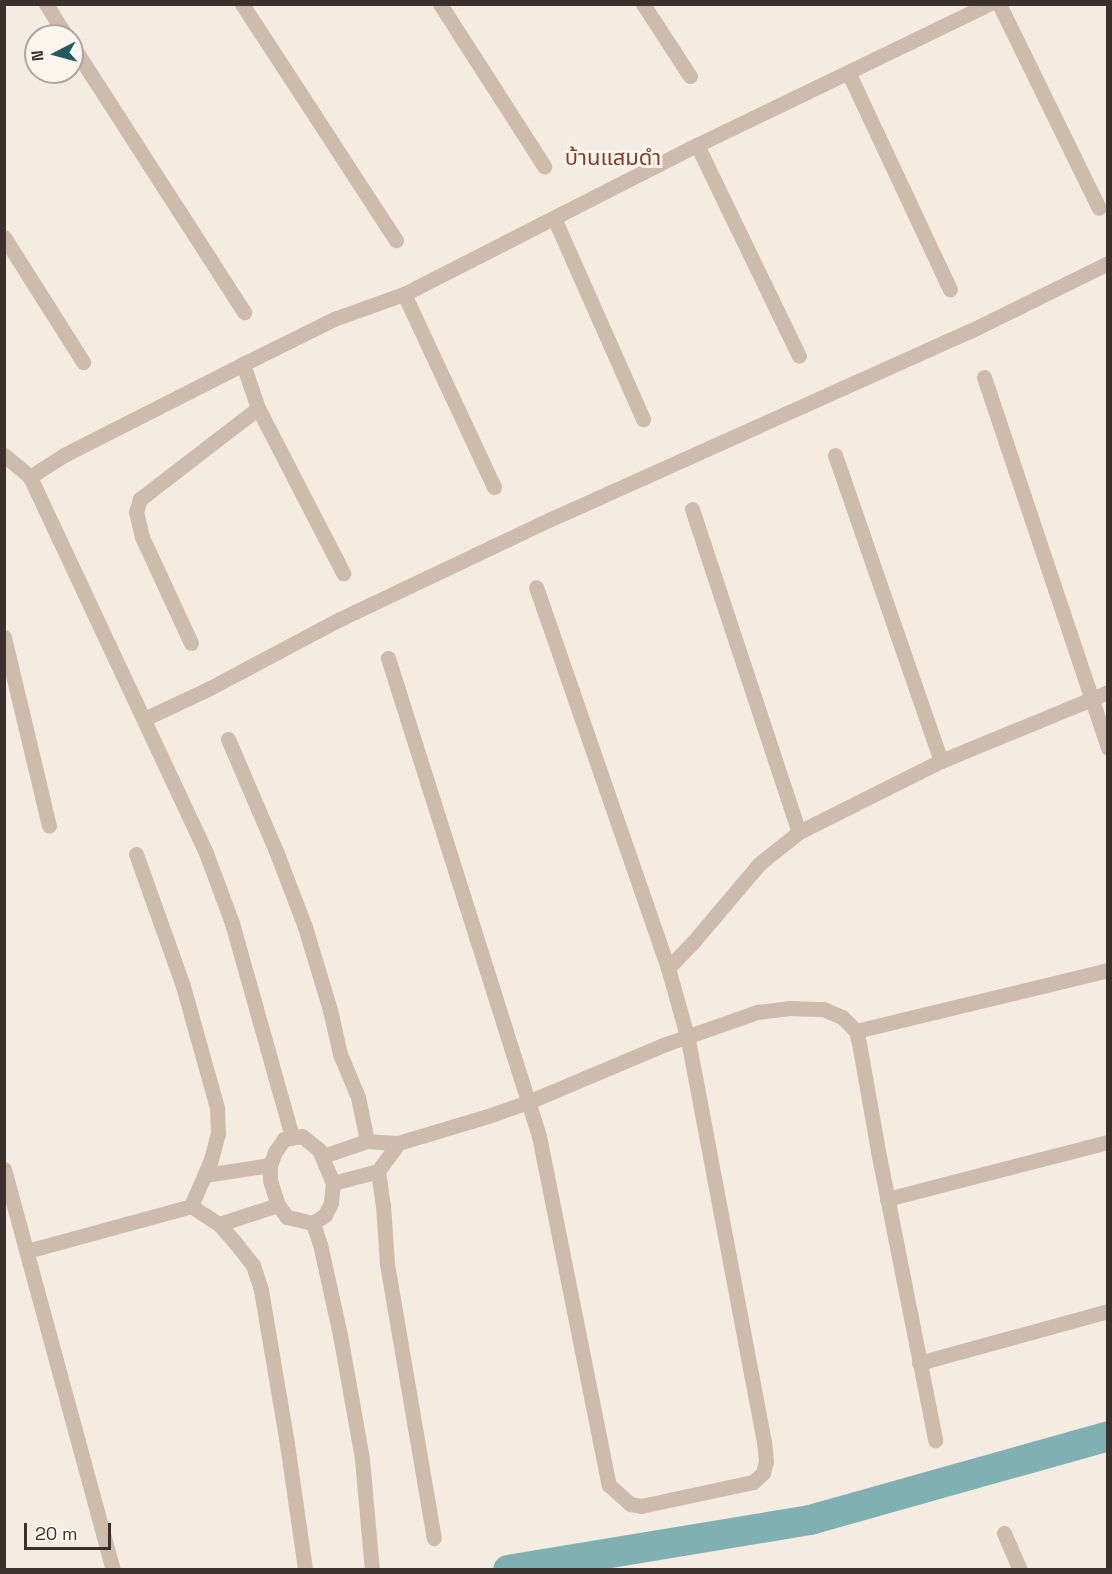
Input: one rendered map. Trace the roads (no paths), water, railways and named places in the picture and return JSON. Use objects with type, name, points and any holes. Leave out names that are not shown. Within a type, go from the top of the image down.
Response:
[{"type":"street","points":[[46,4],[58,24]]},
{"type":"street","points":[[242,4],[396,240]]},
{"type":"street","points":[[440,4],[544,166]]},
{"type":"street","points":[[642,4],[690,75]]},
{"type":"street","points":[[30,477],[64,455],[243,363],[334,319],[404,294],[697,145],[849,74],[989,4]]},
{"type":"street","points":[[999,4],[1099,208]]},
{"type":"street","points":[[84,64],[244,312]]},
{"type":"street","points":[[849,74],[950,290]]},
{"type":"street","points":[[697,145],[799,356]]},
{"type":"street","points":[[554,218],[643,419]]},
{"type":"street","points":[[4,237],[83,362]]},
{"type":"street","points":[[144,718],[210,688],[338,621],[551,519],[970,331],[1107,262]]},
{"type":"street","points":[[404,294],[494,487]]},
{"type":"street","points":[[243,363],[258,408],[343,573]]},
{"type":"street","points":[[984,377],[1107,748]]},
{"type":"street","points":[[191,644],[142,537],[136,512],[140,499],[258,408]]},
{"type":"street","points":[[4,455],[30,477],[206,853],[232,923],[292,1137]]},
{"type":"street","points":[[835,455],[941,761]]},
{"type":"street","points":[[692,509],[799,832]]},
{"type":"street","points":[[388,658],[539,1136],[609,1485],[630,1504],[641,1506],[753,1482],[763,1473],[764,1443],[687,1036],[668,968],[536,587]]},
{"type":"street","points":[[4,638],[49,826]]},
{"type":"street","points":[[668,968],[759,864],[799,832],[941,761],[1107,692]]},
{"type":"street","points":[[228,738],[276,851],[305,927],[330,1010],[340,1054],[358,1097],[368,1142]]},
{"type":"street","points":[[136,854],[183,986],[217,1107],[218,1133],[206,1174],[191,1206]]},
{"type":"street","points":[[856,1031],[1107,970]]},
{"type":"street","points":[[323,1156],[368,1142],[398,1143],[440,1132],[528,1102],[687,1036],[756,1012],[790,1008],[823,1009],[842,1017],[856,1031],[935,1440]]},
{"type":"street","points":[[302,1136],[312,1141],[323,1156],[333,1183],[331,1203],[325,1215],[313,1223],[287,1217],[278,1205],[270,1180],[270,1165],[285,1139],[292,1137],[302,1136]]},
{"type":"street","points":[[887,1198],[1107,1142]]},
{"type":"street","points":[[333,1183],[378,1171],[398,1143]]},
{"type":"street","points":[[206,1174],[270,1165]]},
{"type":"street","points":[[4,1169],[113,1569]]},
{"type":"street","points":[[378,1171],[387,1264],[434,1538]]},
{"type":"street","points":[[219,1224],[278,1205]]},
{"type":"street","points":[[27,1251],[191,1206],[219,1224],[253,1265],[261,1290],[285,1433],[304,1569]]},
{"type":"street","points":[[313,1223],[320,1244],[340,1335],[362,1459],[372,1569]]},
{"type":"street","points":[[919,1363],[1107,1311]]},
{"type":"street","points":[[1004,1533],[1020,1569]]},
{"type":"waterway","points":[[508,1570],[810,1520],[1108,1436]]},
{"type":"district","name":"บ้านแสมดำ","points":[[613,158]]}]
